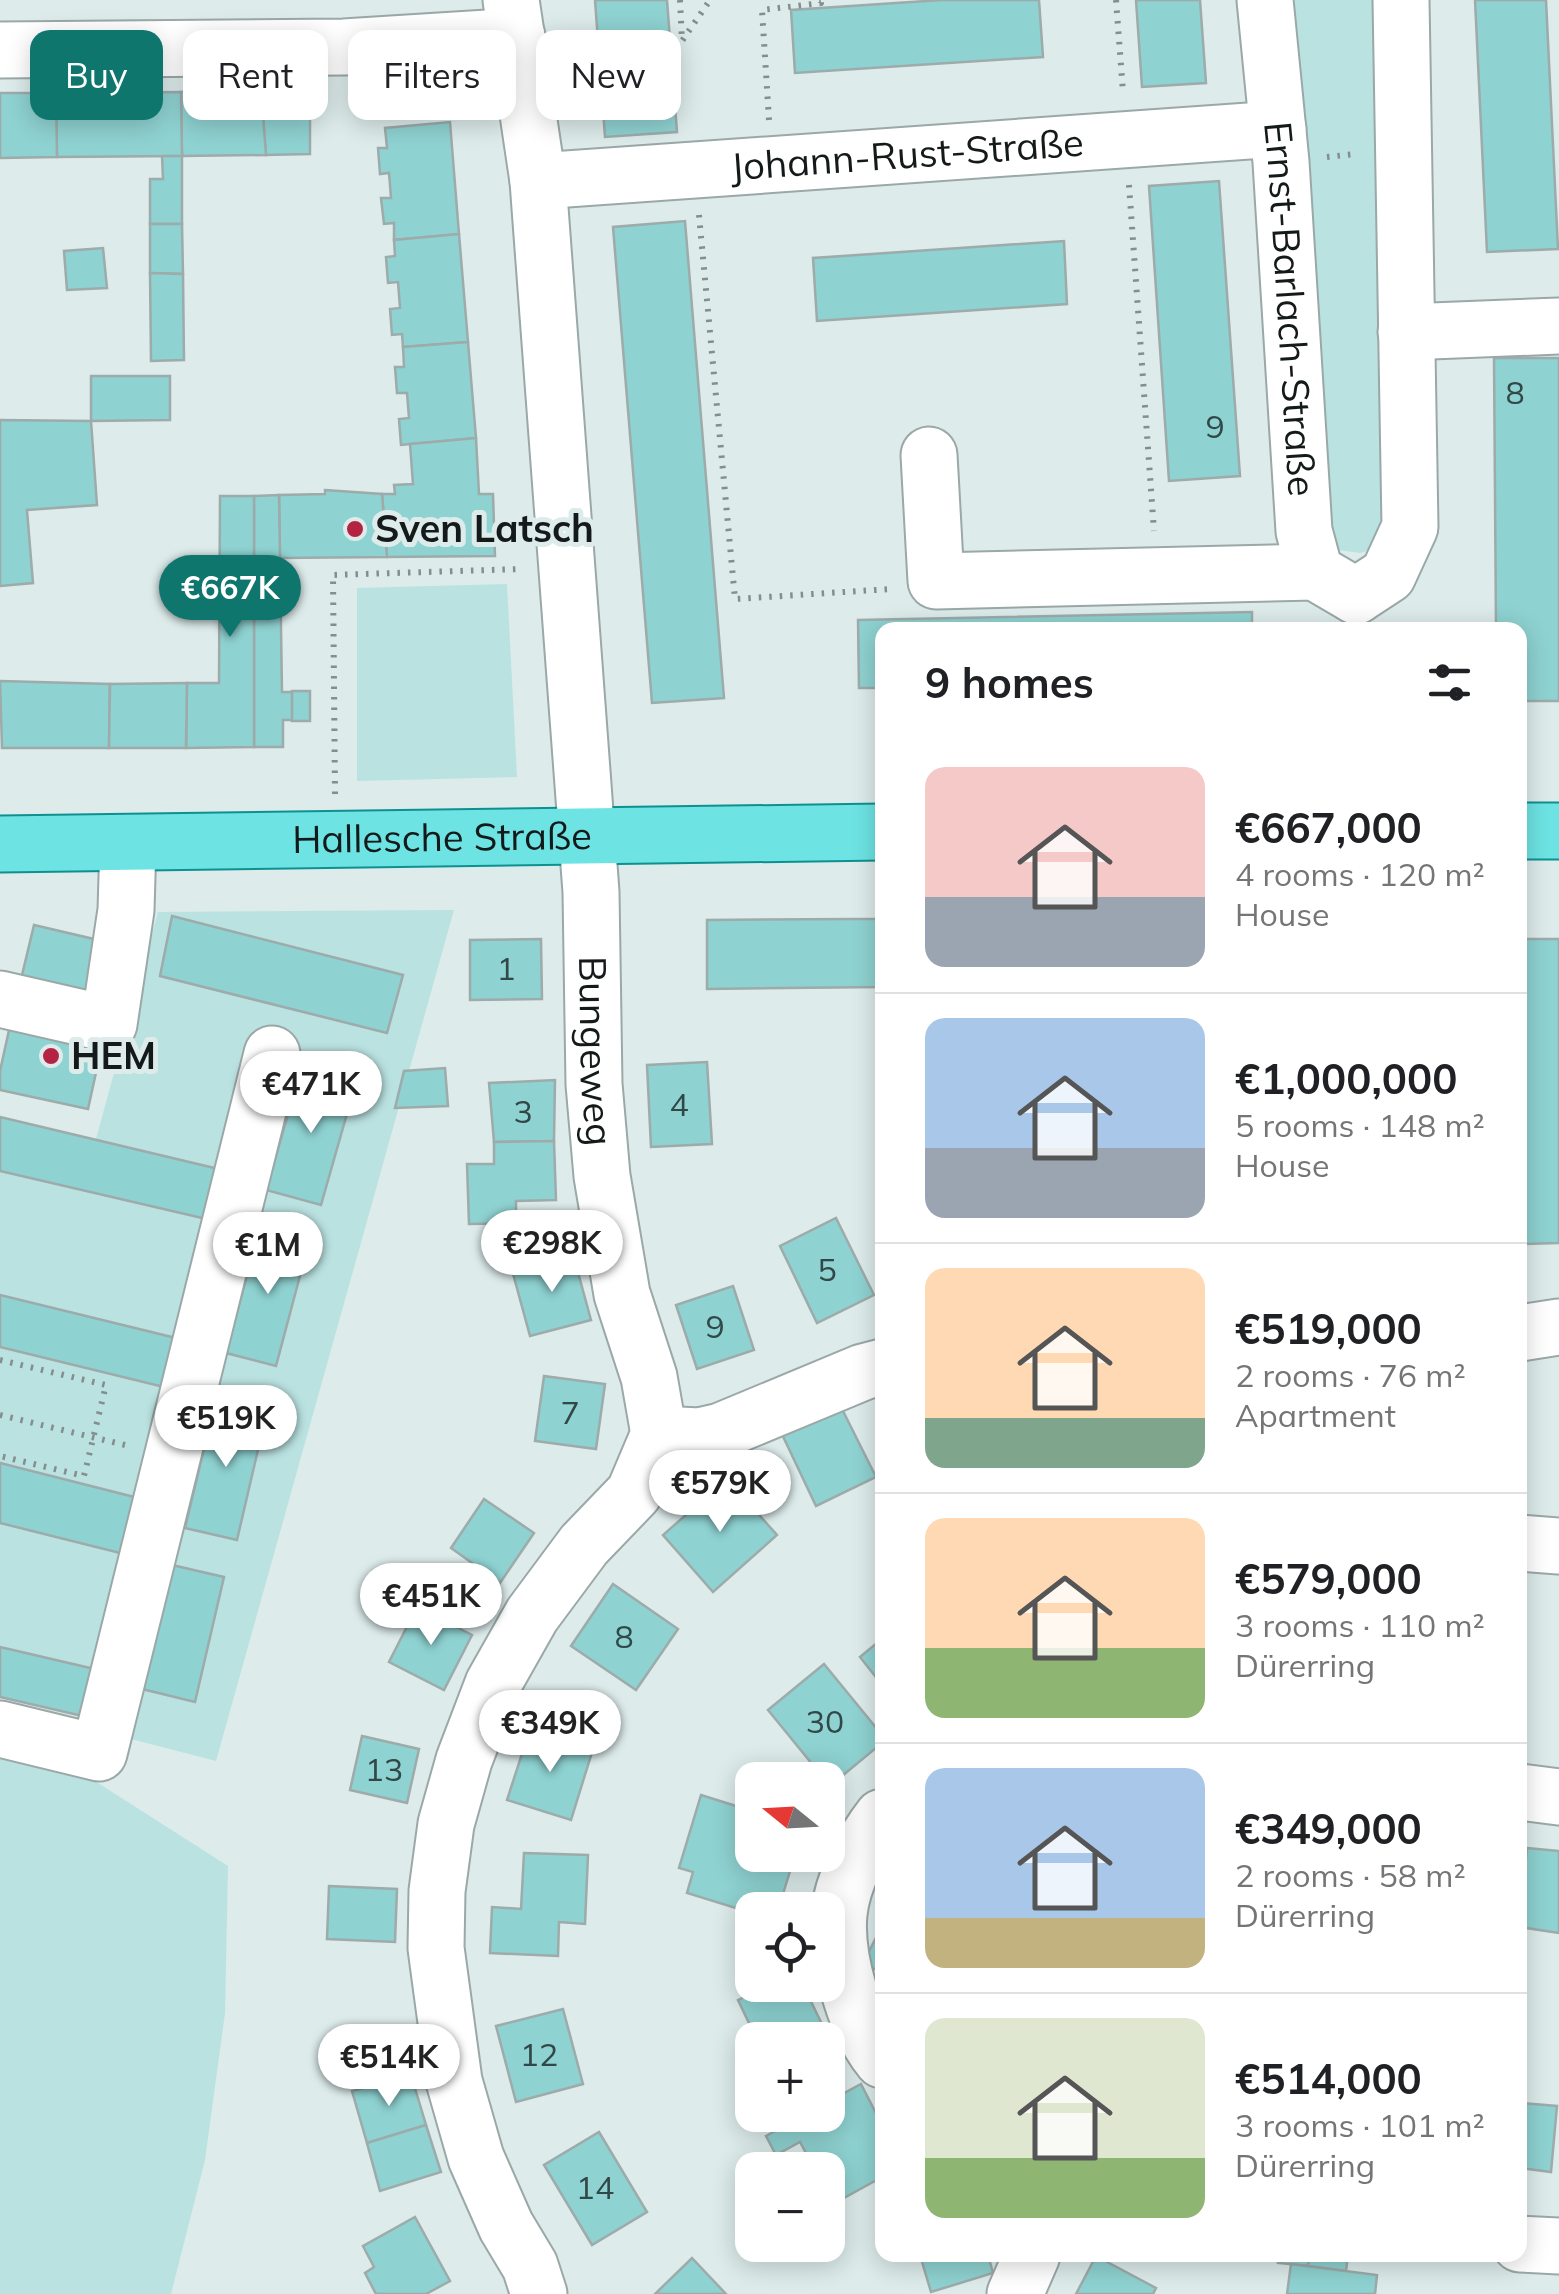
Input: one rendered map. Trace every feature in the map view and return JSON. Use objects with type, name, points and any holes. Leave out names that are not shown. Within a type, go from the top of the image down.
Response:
[{"type":"main road","points":[[1527,831],[1559,831]]},
{"type":"main road","name":"Hallesche Straße","points":[[0,844],[875,832]]},
{"type":"street","name":"Ernst-Barlach-Straße","points":[[1265,0],[1280,146],[1304,531],[1342,599]]},
{"type":"street","points":[[929,455],[936,582],[1158,577],[1342,599],[1388,575],[1410,527],[1401,0]]},
{"type":"street","points":[[0,50],[344,47],[514,18],[538,180],[586,838]]},
{"type":"street","name":"Johann-Rust-Straße","points":[[538,180],[1126,141],[1280,146]]},
{"type":"street","points":[[1406,332],[1559,326]]},
{"type":"street","name":"Bungeweg","points":[[586,838],[591,892],[594,1084],[602,1176],[622,1294],[649,1377],[659,1434]]},
{"type":"street","points":[[0,999],[110,1024],[126,910],[128,843]]},
{"type":"street","points":[[0,1729],[98,1753],[272,1054]]},
{"type":"street","points":[[1527,1332],[1559,1327]]},
{"type":"street","points":[[539,2294],[530,2266],[506,2226],[476,2158],[454,2081],[436,1948],[437,1891],[446,1824],[464,1760],[493,1684],[532,1615],[584,1546],[634,1492],[659,1434],[699,1436],[722,1431],[875,1369]]},
{"type":"street","points":[[1527,1544],[1559,1546]]},
{"type":"street","points":[[1527,1793],[1559,1797]]},
{"type":"street","points":[[875,1825],[861,1843],[839,1914],[846,1990],[875,2046]]},
{"type":"street","points":[[1527,2244],[1559,2246]]},
{"type":"street","points":[[1015,2294],[1029,2262]]},
{"type":"path","points":[[680,0],[682,42],[710,0]]},
{"type":"path","points":[[772,166],[762,10],[821,0]]},
{"type":"path","points":[[1116,0],[1158,577]]},
{"type":"path","points":[[1280,146],[1405,148]]},
{"type":"path","points":[[694,172],[734,599],[876,591],[936,582]]},
{"type":"path","points":[[335,840],[333,575],[567,568]]},
{"type":"path","points":[[0,1360],[106,1385],[84,1476],[0,1456]]},
{"type":"path","points":[[0,1415],[172,1456]]},
{"type":"shaded area","points":[[1290,0],[1374,0],[1397,479],[1377,548],[1360,553],[1338,550],[1323,527]]},
{"type":"shaded area","points":[[507,584],[517,777],[357,781],[357,588]]},
{"type":"shaded area","points":[[454,910],[216,1761],[127,1738],[266,1181],[96,1139],[158,912]]},
{"type":"shaded area","points":[[0,1171],[215,1221],[103,1671],[0,1647]]},
{"type":"shaded area","points":[[0,1759],[98,1783],[228,1866],[225,2013],[205,2160],[171,2294],[0,2294]]},
{"type":"building","points":[[595,0],[667,0],[669,30],[597,30]]},
{"type":"building","points":[[941,0],[1039,0],[1043,57],[795,73],[791,10]]},
{"type":"building","points":[[1136,0],[1200,0],[1206,83],[1142,87]]},
{"type":"building","points":[[1475,0],[1546,0],[1558,249],[1487,252]]},
{"type":"building","points":[[163,92],[181,92],[182,156],[57,157],[56,120],[163,120]]},
{"type":"building","points":[[181,92],[183,120],[263,120],[266,155],[182,156]]},
{"type":"building","points":[[0,93],[30,93],[30,120],[56,120],[57,157],[0,158]]},
{"type":"building","points":[[263,120],[310,120],[310,154],[266,155]]},
{"type":"building","points":[[604,120],[676,120],[677,132],[605,137]]},
{"type":"building","points":[[450,122],[459,234],[394,240],[394,223],[384,224],[381,198],[391,198],[389,173],[380,174],[378,148],[387,148],[385,128]]},
{"type":"building","points":[[162,156],[182,156],[182,224],[150,224],[150,179],[163,179]]},
{"type":"building","points":[[1219,181],[1240,476],[1169,481],[1149,186]]},
{"type":"building","points":[[685,221],[724,698],[652,703],[613,227]]},
{"type":"building","points":[[150,224],[182,224],[183,274],[150,273]]},
{"type":"building","points":[[459,234],[468,342],[403,347],[402,334],[392,335],[390,309],[400,308],[398,282],[388,283],[386,257],[395,256],[394,240]]},
{"type":"building","points":[[1064,241],[1067,304],[817,321],[813,258]]},
{"type":"building","points":[[103,248],[107,288],[67,290],[64,251]]},
{"type":"building","points":[[150,273],[183,274],[184,360],[151,361]]},
{"type":"building","points":[[468,342],[476,438],[401,445],[399,419],[409,418],[407,393],[397,393],[395,367],[404,367],[403,347]]},
{"type":"building","points":[[1494,358],[1559,358],[1559,701],[1527,701],[1527,622],[1496,622]]},
{"type":"building","points":[[91,376],[170,376],[170,420],[91,421]]},
{"type":"building","points":[[0,420],[91,421],[97,505],[27,510],[33,583],[0,586]]},
{"type":"building","points":[[476,438],[479,494],[493,494],[495,556],[387,557],[382,494],[395,494],[394,485],[413,484],[410,444]]},
{"type":"building","points":[[325,490],[382,494],[387,557],[280,558],[279,495],[325,494]]},
{"type":"building","points":[[279,495],[282,692],[292,692],[293,720],[283,720],[283,747],[254,747],[254,496]]},
{"type":"building","points":[[220,496],[254,496],[254,747],[186,748],[187,683],[219,683]]},
{"type":"building","points":[[1252,612],[1252,622],[875,622],[875,688],[859,688],[858,620]]},
{"type":"building","points":[[0,681],[110,684],[109,748],[2,748]]},
{"type":"building","points":[[187,683],[186,748],[109,748],[110,684]]},
{"type":"building","points":[[292,691],[310,691],[310,721],[292,721]]},
{"type":"building","points":[[172,916],[403,975],[387,1033],[160,976]]},
{"type":"building","points":[[875,919],[875,987],[707,989],[707,920]]},
{"type":"building","points":[[34,925],[111,943],[87,1037],[11,1021]]},
{"type":"building","points":[[541,939],[542,999],[470,1000],[470,940]]},
{"type":"building","points":[[1527,939],[1559,939],[1559,1243],[1527,1244]]},
{"type":"building","name":"HEM","points":[[11,1021],[103,1041],[88,1109],[0,1090]]},
{"type":"building","points":[[707,1062],[712,1144],[651,1147],[647,1065]]},
{"type":"building","points":[[302,1067],[356,1082],[321,1205],[266,1190]]},
{"type":"building","points":[[445,1068],[448,1106],[395,1108],[404,1071]]},
{"type":"building","points":[[555,1080],[554,1141],[494,1142],[489,1083]]},
{"type":"building","points":[[0,1117],[227,1171],[215,1221],[0,1171]]},
{"type":"building","points":[[554,1141],[556,1200],[516,1201],[516,1223],[469,1224],[467,1164],[494,1164],[494,1142]]},
{"type":"building","points":[[836,1218],[874,1295],[817,1323],[780,1246]]},
{"type":"building","points":[[260,1228],[309,1242],[276,1366],[226,1353]]},
{"type":"building","points":[[573,1254],[591,1320],[530,1336],[512,1270]]},
{"type":"building","points":[[733,1286],[754,1350],[697,1369],[676,1305]]},
{"type":"building","points":[[0,1295],[184,1340],[172,1389],[0,1347]]},
{"type":"building","points":[[544,1376],[605,1384],[596,1449],[535,1441]]},
{"type":"building","points":[[216,1399],[267,1411],[237,1540],[185,1528]]},
{"type":"building","points":[[838,1401],[875,1477],[816,1506],[780,1430]]},
{"type":"building","points":[[0,1463],[146,1500],[132,1556],[0,1523]]},
{"type":"building","points":[[727,1479],[777,1535],[713,1592],[663,1535]]},
{"type":"building","points":[[484,1499],[534,1533],[500,1583],[451,1548]]},
{"type":"building","points":[[172,1565],[224,1577],[195,1702],[142,1689]]},
{"type":"building","points":[[613,1584],[678,1629],[636,1690],[571,1646]]},
{"type":"building","points":[[417,1607],[472,1635],[444,1690],[389,1662]]},
{"type":"building","points":[[875,1645],[875,1676],[860,1657]]},
{"type":"building","points":[[0,1647],[103,1671],[91,1718],[0,1697]]},
{"type":"building","points":[[824,1664],[875,1726],[875,1749],[845,1774],[845,1762],[810,1762],[768,1710]]},
{"type":"building","points":[[530,1729],[593,1749],[571,1820],[507,1800]]},
{"type":"building","points":[[362,1736],[419,1749],[407,1803],[350,1790]]},
{"type":"building","points":[[701,1795],[735,1806],[735,1872],[790,1872],[784,1892],[735,1892],[735,1908],[687,1893],[693,1872],[679,1868]]},
{"type":"building","points":[[1527,1848],[1559,1851],[1559,1933],[1527,1928]]},
{"type":"building","points":[[524,1853],[588,1855],[585,1924],[559,1922],[558,1956],[490,1953],[492,1907],[521,1909]]},
{"type":"building","points":[[329,1886],[397,1889],[395,1942],[327,1939]]},
{"type":"building","points":[[875,1940],[875,1969],[863,1963]]},
{"type":"building","points":[[739,2002],[811,2002],[821,2022],[748,2022]]},
{"type":"building","points":[[563,2009],[583,2084],[516,2102],[496,2026]]},
{"type":"building","points":[[411,2075],[426,2125],[367,2143],[352,2091]]},
{"type":"building","points":[[861,2084],[875,2111],[875,2181],[845,2197],[845,2152],[805,2152],[800,2142],[774,2152],[766,2136],[773,2132],[845,2132],[845,2093]]},
{"type":"building","points":[[1527,2104],[1557,2106],[1551,2172],[1527,2169]]},
{"type":"building","points":[[426,2125],[441,2172],[380,2191],[367,2143]]},
{"type":"building","points":[[599,2132],[647,2212],[592,2245],[544,2165]]},
{"type":"building","points":[[415,2217],[450,2281],[426,2294],[376,2294],[365,2273],[374,2267],[363,2246]]},
{"type":"building","points":[[692,2258],[726,2294],[655,2294]]},
{"type":"building","points":[[922,2262],[990,2262],[993,2273],[931,2292]]},
{"type":"building","points":[[1093,2262],[1107,2262],[1156,2288],[1153,2294],[1076,2294]]},
{"type":"building","points":[[1278,2262],[1309,2262],[1308,2266]]},
{"type":"building","points":[[1309,2262],[1347,2262],[1346,2271],[1308,2266]]},
{"type":"building","points":[[1291,2264],[1377,2275],[1375,2294],[1287,2294]]},
{"type":"place","name":"Sven Latsch","points":[[355,529]]},
{"type":"place","name":"HEM","points":[[51,1056]]}]
